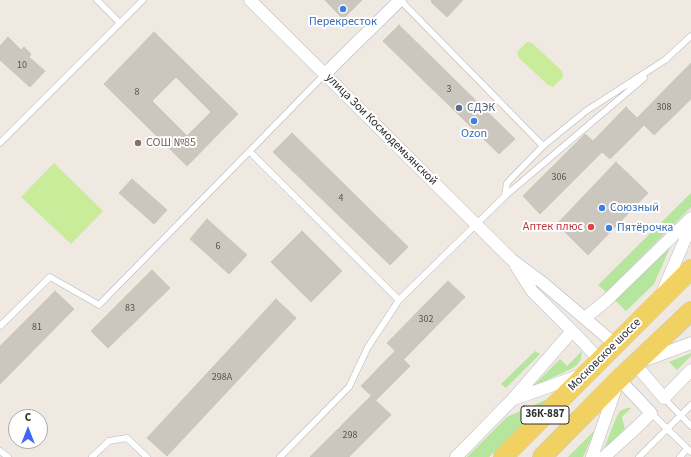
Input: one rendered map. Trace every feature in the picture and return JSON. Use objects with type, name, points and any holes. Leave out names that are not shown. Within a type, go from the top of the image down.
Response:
[{"type":"main road","name":"Московское шоссе","points":[[503,457],[691,269]]},
{"type":"main road","name":"36К-887","points":[[542,457],[619,379],[691,311]]},
{"type":"main road","name":"улица Зои Космодемьянской","points":[[616,345],[635,364]]},
{"type":"main road","name":"улица Зои Космодемьянской","points":[[594,367],[619,379]]},
{"type":"street","name":"улица Зои Космодемьянской","points":[[250,0],[512,260],[543,283],[616,345]]},
{"type":"street","points":[[325,74],[400,0]]},
{"type":"street","points":[[585,318],[607,300],[691,218]]},
{"type":"street","points":[[658,303],[691,226]]},
{"type":"street","name":"улица Зои Космодемьянской","points":[[512,260],[532,291],[572,331],[594,367]]},
{"type":"street","points":[[456,457],[512,400],[572,331]]},
{"type":"street","points":[[635,364],[691,343]]},
{"type":"street","name":"улица Зои Космодемьянской","points":[[635,364],[664,398]]},
{"type":"street","points":[[512,400],[594,367]]},
{"type":"street","points":[[664,398],[691,370]]},
{"type":"street","name":"улица Зои Космодемьянской","points":[[619,379],[650,413]]},
{"type":"street","points":[[592,457],[619,379]]},
{"type":"street","points":[[604,457],[650,413]]},
{"type":"lane","points":[[97,0],[120,23]]},
{"type":"lane","points":[[0,143],[143,0]]},
{"type":"lane","points":[[400,0],[543,146]]},
{"type":"lane","points":[[280,457],[349,387],[368,347],[399,300],[505,196],[665,60],[691,36]]},
{"type":"lane","points":[[505,196],[507,183],[543,146],[586,111],[665,60]]},
{"type":"lane","points":[[0,326],[50,277],[99,305],[325,74]]},
{"type":"lane","points":[[250,152],[399,300]]},
{"type":"lane","points":[[664,398],[690,426]]},
{"type":"lane","points":[[640,457],[691,405]]},
{"type":"lane","points":[[650,413],[689,451],[680,457]]},
{"type":"lane","points":[[92,457],[109,441],[127,438],[147,457]]},
{"type":"lane","points":[[0,451],[8,457]]},
{"type":"green space","points":[[527,42],[532,43],[562,71],[563,77],[553,87],[548,85],[519,58],[517,52]]},
{"type":"green space","points":[[54,163],[103,211],[71,244],[21,197]]},
{"type":"green space","points":[[691,193],[691,207],[606,292],[598,285]]},
{"type":"green space","points":[[671,245],[654,284],[626,311],[615,300]]},
{"type":"green space","points":[[535,351],[540,354],[506,388],[501,384]]},
{"type":"green space","points":[[582,351],[581,359],[578,364],[571,369],[532,387],[560,359],[567,366]]},
{"type":"green space","points":[[691,353],[691,356],[677,370],[669,362]]},
{"type":"green space","points":[[550,398],[489,457],[467,457],[507,417]]},
{"type":"green space","points":[[631,408],[622,417],[625,429],[603,451],[616,418],[620,411]]},
{"type":"green space","points":[[595,430],[583,457],[568,457]]},
{"type":"building","name":"Перекресток","points":[[325,0],[362,0],[343,19]]},
{"type":"building","points":[[432,0],[463,0],[447,17],[431,2]]},
{"type":"building","points":[[399,25],[515,139],[499,154],[383,41]]},
{"type":"building","points":[[154,32],[238,114],[187,166],[104,84]],"holes":[[[176,77],[211,112],[187,136],[152,101]]]},
{"type":"building","points":[[8,37],[21,50],[24,47],[31,54],[29,57],[45,71],[30,87],[0,60],[0,46]]},
{"type":"building","points":[[691,63],[691,99],[654,135],[637,118]]},
{"type":"building","points":[[626,107],[644,125],[610,159],[602,152],[540,214],[523,196],[585,134],[593,141]]},
{"type":"building","points":[[292,133],[408,247],[390,265],[273,152]]},
{"type":"building","name":"Союзный","points":[[616,162],[648,193],[588,255],[557,224]]},
{"type":"building","points":[[132,179],[167,210],[154,224],[119,193]]},
{"type":"building","points":[[207,219],[247,255],[229,274],[190,239]]},
{"type":"building","points":[[302,231],[342,271],[311,302],[271,262]]},
{"type":"building","points":[[152,270],[170,288],[108,348],[91,331]]},
{"type":"building","points":[[448,281],[465,297],[404,359],[387,343]]},
{"type":"building","points":[[55,291],[74,309],[0,384],[0,346]]},
{"type":"building","points":[[276,299],[296,318],[167,456],[147,438]]},
{"type":"building","points":[[395,351],[410,366],[376,400],[361,386]]},
{"type":"building","points":[[371,396],[391,415],[349,457],[310,457]]},
{"type":"place","name":"Перекресток","points":[[343,9]]},
{"type":"place","name":"СДЭК","points":[[459,108]]},
{"type":"place","name":"Ozon","points":[[474,121]]},
{"type":"place","name":"СОШ №85","points":[[138,143]]},
{"type":"place","name":"Союзный","points":[[602,208]]},
{"type":"place","name":"Аптек плюс","points":[[591,227]]},
{"type":"place","name":"Пятёрочка","points":[[609,228]]}]
